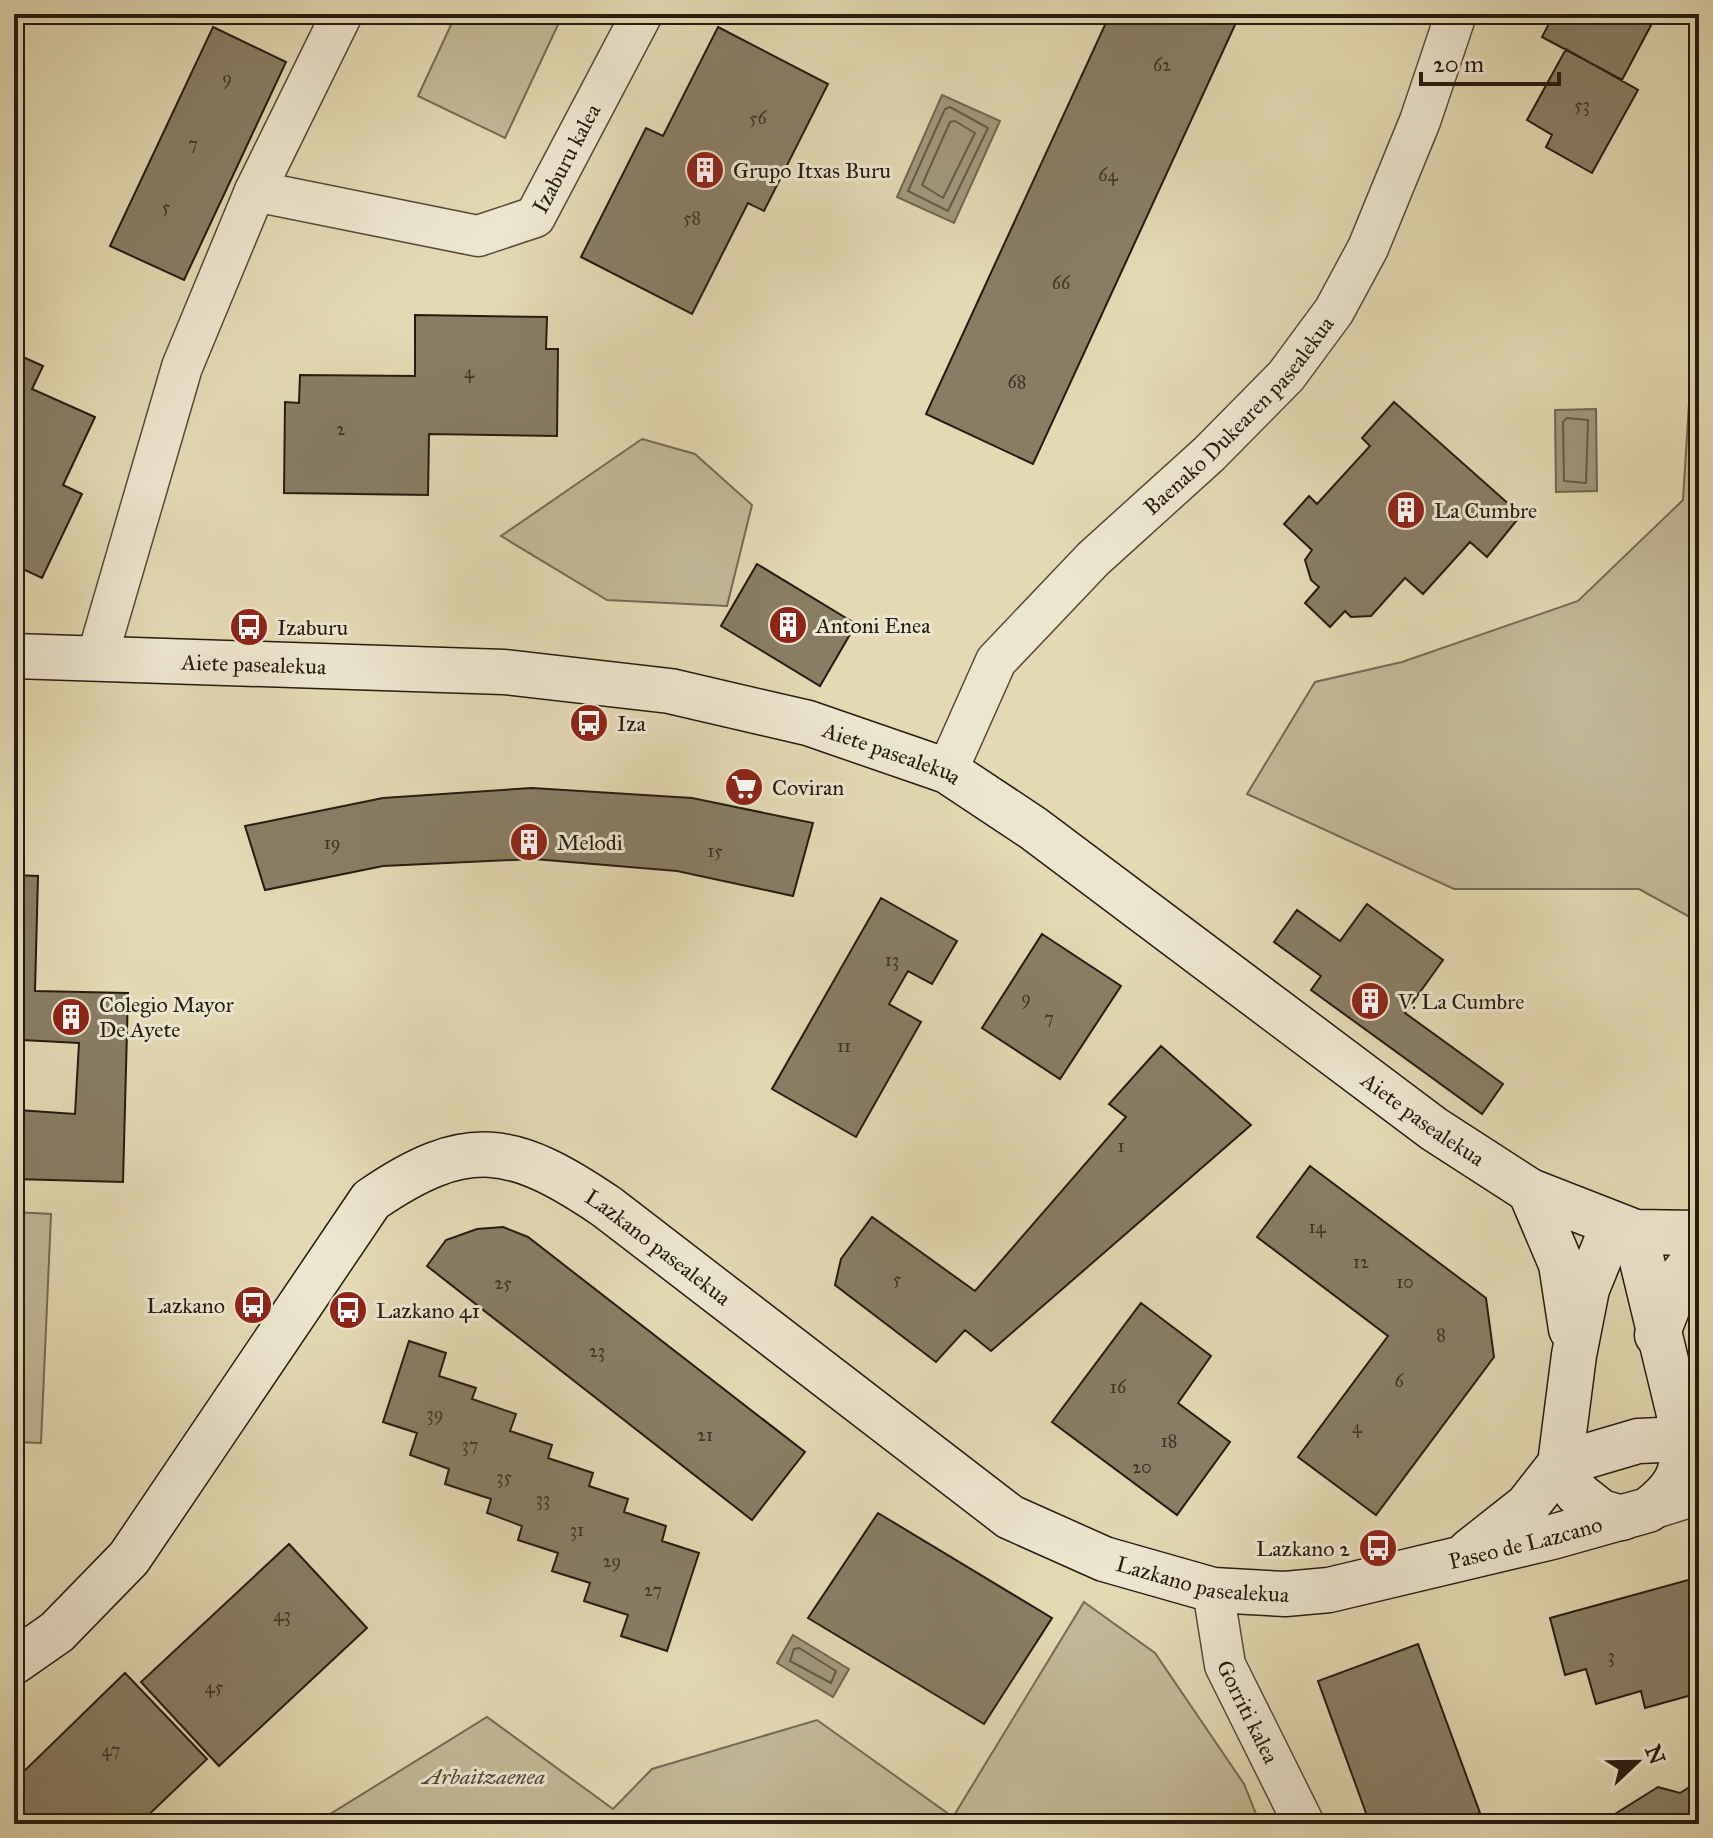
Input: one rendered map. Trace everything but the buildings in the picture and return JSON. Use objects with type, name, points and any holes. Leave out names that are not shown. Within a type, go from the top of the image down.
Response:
[{"type":"street","points":[[97,658],[182,367],[255,191],[342,14]]},
{"type":"street","name":"Izaburu kalea","points":[[255,191],[478,236],[535,217],[642,14]]},
{"type":"street","name":"Baenako Dukearen pasealekua","points":[[947,771],[996,661],[1093,559],[1209,454],[1286,376],[1334,311],[1368,248],[1420,121],[1456,14]]},
{"type":"street","name":"Aiete pasealekua","points":[[14,656],[504,672],[670,691],[808,723],[947,771],[1033,828],[1434,1129],[1530,1191],[1624,1229]]},
{"type":"street","name":"Lazkano pasealekua","points":[[14,1662],[57,1632],[129,1558],[371,1200],[407,1176],[446,1158],[478,1154],[521,1158],[564,1178],[607,1207],[1010,1517],[1104,1559],[1213,1590],[1285,1594],[1329,1590],[1464,1555]]},
{"type":"street","points":[[1530,1191],[1561,1264],[1574,1355]]},
{"type":"street","points":[[1624,1229],[1699,1233]]},
{"type":"street","points":[[1624,1229],[1692,1440],[1671,1493],[1635,1514]]},
{"type":"street","points":[[1624,1229],[1587,1289],[1574,1355],[1560,1464],[1577,1493],[1601,1512],[1635,1514],[1699,1494]]},
{"type":"street","points":[[1657,1335],[1678,1281],[1699,1253]]},
{"type":"street","points":[[1560,1464],[1638,1441],[1692,1440]]},
{"type":"street","name":"Paseo de Lazcano","points":[[1464,1555],[1527,1506],[1560,1464]]},
{"type":"street","name":"Paseo de Lazcano","points":[[1464,1555],[1552,1537],[1635,1514]]},
{"type":"street","name":"Gorriti kalea","points":[[1213,1590],[1225,1665],[1304,1824]]},
{"type":"green space","points":[[456,14],[563,14],[505,138],[418,96]]},
{"type":"green space","points":[[1693,339],[1699,340],[1699,922],[1639,889],[1454,889],[1247,794],[1315,682],[1402,662],[1578,601],[1683,500]]},
{"type":"green space","points":[[642,439],[695,454],[752,505],[727,606],[607,600],[501,536]]},
{"type":"green space","points":[[14,1212],[51,1214],[41,1443],[14,1442]]},
{"type":"green space","name":"Arbaitzaenea","points":[[1084,1602],[1155,1653],[1244,1784],[1260,1824],[314,1824],[487,1717],[613,1809],[652,1769],[817,1720],[953,1817]]},
{"type":"water","points":[[942,95],[1000,121],[954,223],[897,197]]},
{"type":"water","points":[[1596,409],[1597,491],[1556,492],[1555,410]]},
{"type":"water","points":[[793,1635],[849,1669],[833,1697],[777,1663]]},
{"type":"place","name":"Grupo Itxas Buru","points":[[705,170]]},
{"type":"place","name":"La Cumbre","points":[[1406,510]]},
{"type":"place","name":"Antoni Enea","points":[[788,625]]},
{"type":"place","name":"Izaburu","points":[[249,627]]},
{"type":"place","name":"Iza","points":[[589,723]]},
{"type":"place","name":"Coviran","points":[[744,787]]},
{"type":"place","name":"Melodi","points":[[529,842]]},
{"type":"place","name":"V. La Cumbre","points":[[1370,1001]]},
{"type":"place","name":"Colegio Mayor De Ayete","points":[[71,1017]]},
{"type":"place","name":"Lazkano","points":[[253,1305]]},
{"type":"place","name":"Lazkano 41","points":[[348,1310]]},
{"type":"place","name":"Lazkano 2","points":[[1378,1548]]}]
